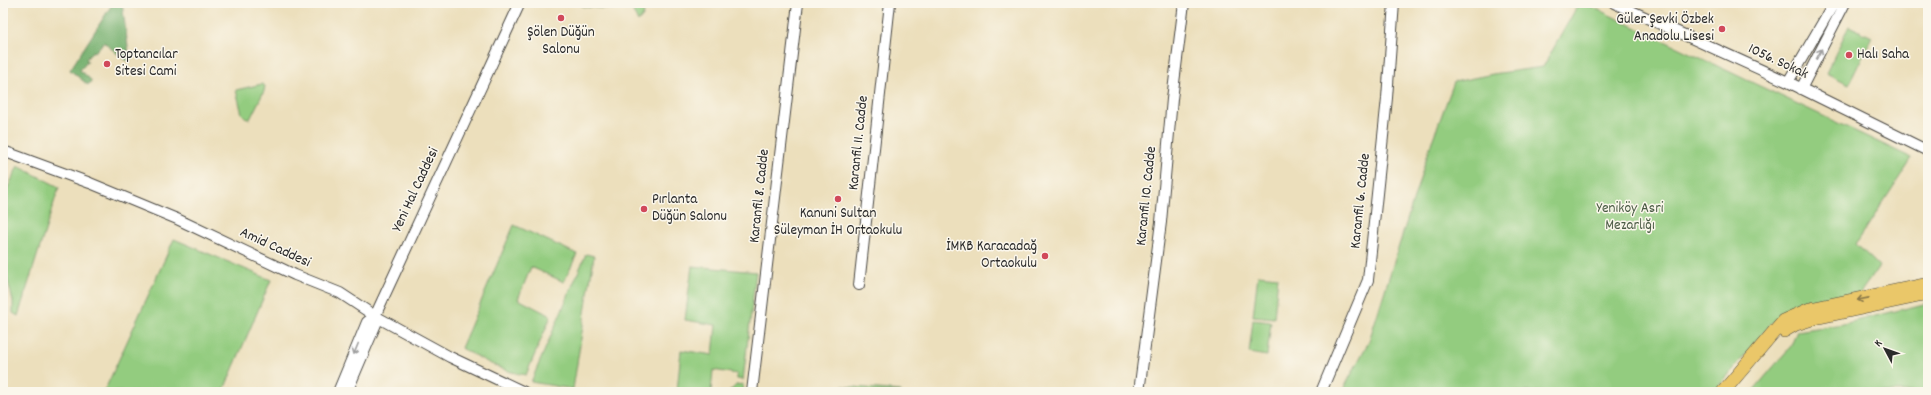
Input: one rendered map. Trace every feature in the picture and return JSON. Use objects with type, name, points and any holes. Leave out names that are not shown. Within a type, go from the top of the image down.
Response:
[{"type":"main road","points":[[1723,392],[1783,321],[1794,315],[1810,309],[1928,284]]},
{"type":"main road","points":[[1733,392],[1784,331],[1796,324],[1815,318],[1928,294]]},
{"type":"street","name":"Yeni Hal Caddesi","points":[[347,392],[375,320],[520,3]]},
{"type":"street","name":"Karanfil 8. Cadde","points":[[752,392],[798,3]]},
{"type":"street","name":"Karanfil 11. Cadde","points":[[859,285],[890,3]]},
{"type":"street","name":"Karanfil 10. Cadde","points":[[1139,392],[1161,222],[1172,99],[1184,3]]},
{"type":"street","name":"Karanfil 6. Cadde","points":[[1321,392],[1368,280],[1386,106],[1394,3]]},
{"type":"street","name":"1056. Sokak","points":[[1614,3],[1788,82],[1928,151]]},
{"type":"street","points":[[1788,82],[1834,3]]},
{"type":"street","points":[[1800,89],[1845,3]]},
{"type":"street","name":"Amid Caddesi","points":[[3,151],[90,183],[177,219],[295,274],[340,293],[375,320],[472,369],[524,392]]},
{"type":"street","points":[[338,392],[367,322],[375,320]]},
{"type":"green space","points":[[113,3],[122,3],[130,62],[104,42],[86,59],[88,61],[80,70],[92,81],[88,85],[70,70]]},
{"type":"green space","points":[[576,3],[611,3],[613,9],[585,7]]},
{"type":"green space","points":[[629,3],[646,3],[643,16],[638,22]]},
{"type":"green space","name":"Yeniköy Asri Mezarlığı","points":[[1579,3],[1584,3],[1912,158],[1856,244],[1879,266],[1860,293],[1800,307],[1772,323],[1714,392],[1342,392],[1369,341],[1431,144],[1454,82],[1493,74],[1543,67]]},
{"type":"green space","name":"Halı Saha","points":[[1849,26],[1872,37],[1849,84],[1826,73]]},
{"type":"green space","points":[[262,84],[265,86],[264,91],[250,119],[247,119],[242,114],[236,90]]},
{"type":"green space","points":[[18,166],[59,187],[18,316],[13,313],[13,301],[3,262],[3,198]]},
{"type":"green space","points":[[514,225],[577,254],[564,282],[531,267],[518,299],[551,316],[526,375],[500,368],[461,348]]},
{"type":"green space","points":[[174,239],[271,280],[223,392],[104,392]]},
{"type":"green space","points":[[586,254],[594,256],[573,389],[531,382]]},
{"type":"green space","points":[[692,266],[756,272],[743,380],[737,379],[737,374],[713,370],[711,392],[677,392],[681,350],[713,355],[716,325],[685,320]]},
{"type":"green space","points":[[1258,275],[1278,277],[1274,318],[1253,316]]},
{"type":"green space","points":[[1928,303],[1928,392],[1752,392],[1791,346],[1797,331],[1843,324]]},
{"type":"green space","points":[[1253,320],[1271,322],[1267,356],[1249,353]]},
{"type":"green space","points":[[743,384],[742,392],[729,392],[736,385]]},
{"type":"green space","points":[[842,386],[901,392],[839,392],[839,389]]},
{"type":"place","name":"Şölen Düğün Salonu","points":[[561,18]]},
{"type":"place","name":"Güler Şevki Özbek Anadolu Lisesi","points":[[1722,29]]},
{"type":"place","name":"Halı Saha","points":[[1849,55]]},
{"type":"place","name":"Toptancılar Sitesi Cami","points":[[107,64]]},
{"type":"place","name":"Kanuni Sultan Süleyman İH Ortaokulu","points":[[838,199]]},
{"type":"place","name":"Pırlanta Düğün Salonu","points":[[644,209]]},
{"type":"place","name":"İMKB Karacadağ Ortaokulu","points":[[1045,256]]}]
